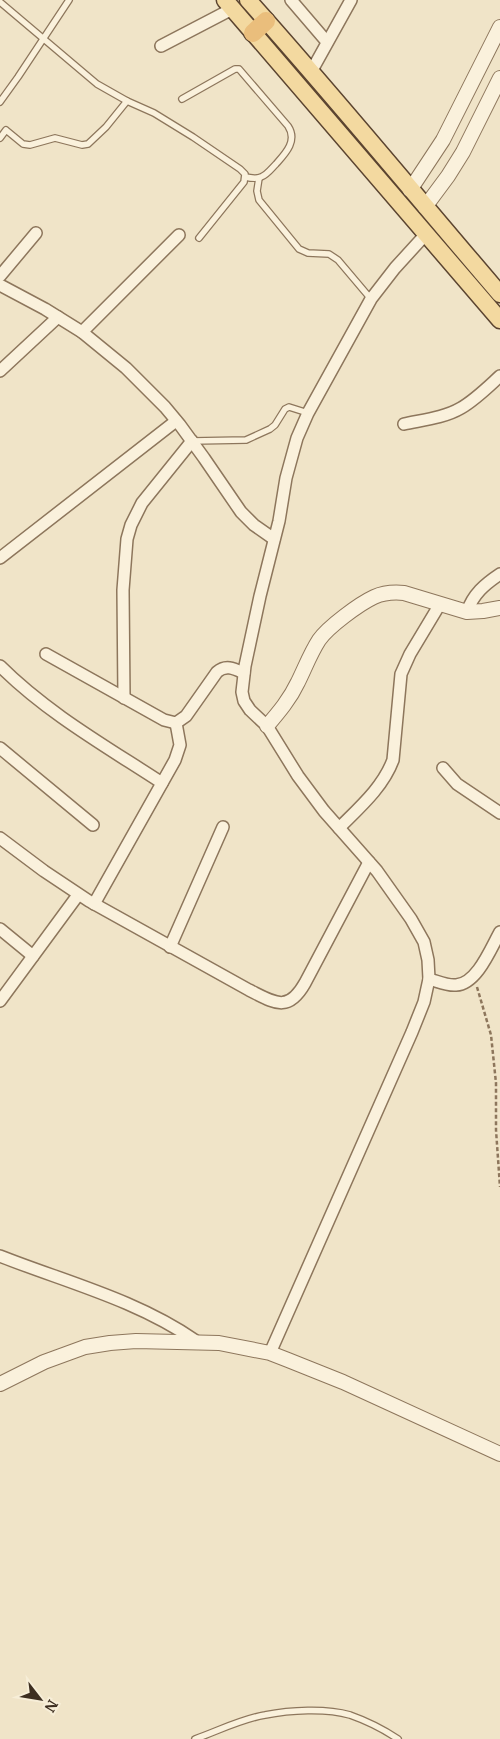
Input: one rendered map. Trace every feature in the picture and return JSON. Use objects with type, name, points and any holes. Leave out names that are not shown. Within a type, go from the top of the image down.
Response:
[{"type":"highway","points":[[253,33],[266,21]]},
{"type":"main road","points":[[248,0],[312,72],[500,294]]},
{"type":"main road","points":[[228,4],[500,320]]},
{"type":"street","points":[[291,0],[327,42]]},
{"type":"street","points":[[312,72],[351,0]]},
{"type":"street","points":[[161,46],[228,4]]},
{"type":"street","points":[[410,190],[443,140],[500,27]]},
{"type":"street","points":[[425,207],[464,152],[500,78]]},
{"type":"street","points":[[0,276],[36,233]]},
{"type":"street","points":[[270,1353],[412,1032],[424,1002],[429,979],[428,960],[424,942],[411,920],[369,862],[298,776],[267,726],[250,710],[244,701],[242,692],[244,673],[297,438],[308,413],[371,299],[395,268],[426,234]]},
{"type":"street","points":[[82,332],[179,235]]},
{"type":"street","points":[[0,285],[82,332],[126,368],[176,421],[192,441],[241,512],[254,525],[274,539]]},
{"type":"street","points":[[0,371],[58,318]]},
{"type":"street","points":[[404,424],[448,414],[460,408],[500,376]]},
{"type":"street","points":[[0,558],[176,421]]},
{"type":"street","points":[[124,698],[123,590],[127,539],[142,503],[192,441]]},
{"type":"street","points":[[467,612],[477,593],[500,574]]},
{"type":"street","points":[[267,726],[291,696],[306,663],[320,639],[331,627],[373,598],[395,592],[467,612],[500,608]]},
{"type":"street","points":[[339,828],[374,792],[389,770],[393,760],[401,674],[410,654],[440,604]]},
{"type":"street","points":[[46,654],[164,720],[176,724]]},
{"type":"street","points":[[0,666],[27,690],[85,733],[162,783]]},
{"type":"street","points":[[176,724],[186,716],[221,668],[231,668],[244,673]]},
{"type":"street","points":[[94,904],[175,760],[180,745],[176,724]]},
{"type":"street","points":[[0,748],[93,825]]},
{"type":"street","points":[[443,768],[457,784],[500,813]]},
{"type":"street","points":[[170,947],[223,827]]},
{"type":"street","points":[[0,838],[44,871],[94,904],[270,1000],[285,1003],[291,1001],[300,992],[369,862]]},
{"type":"street","points":[[0,1001],[78,894]]},
{"type":"street","points":[[0,929],[34,956]]},
{"type":"street","points":[[429,979],[456,986],[466,983],[474,976],[500,932]]},
{"type":"street","points":[[0,1256],[134,1307],[170,1324],[196,1341]]},
{"type":"street","points":[[0,1384],[44,1362],[86,1347],[136,1341],[219,1343],[270,1353],[343,1382],[500,1454]]},
{"type":"lane","points":[[0,102],[69,0]]},
{"type":"lane","points":[[0,2],[97,84],[127,102],[154,113],[193,136],[240,168],[245,174],[244,182],[199,238]]},
{"type":"lane","points":[[182,99],[239,68],[291,131],[290,147],[267,174],[259,178],[245,177]]},
{"type":"lane","points":[[0,125],[19,142],[30,145],[55,138],[82,146],[88,144],[106,127],[127,102]]},
{"type":"lane","points":[[0,138],[6,130]]},
{"type":"lane","points":[[259,178],[257,191],[259,200],[298,248],[308,253],[329,254],[338,260],[371,299]]},
{"type":"lane","points":[[192,441],[246,440],[274,425],[285,409],[289,407],[308,413]]},
{"type":"lane","points":[[195,1739],[263,1715],[319,1711],[348,1715],[378,1726],[398,1739]]},
{"type":"path","points":[[474,976],[492,1035],[500,1187]]}]
